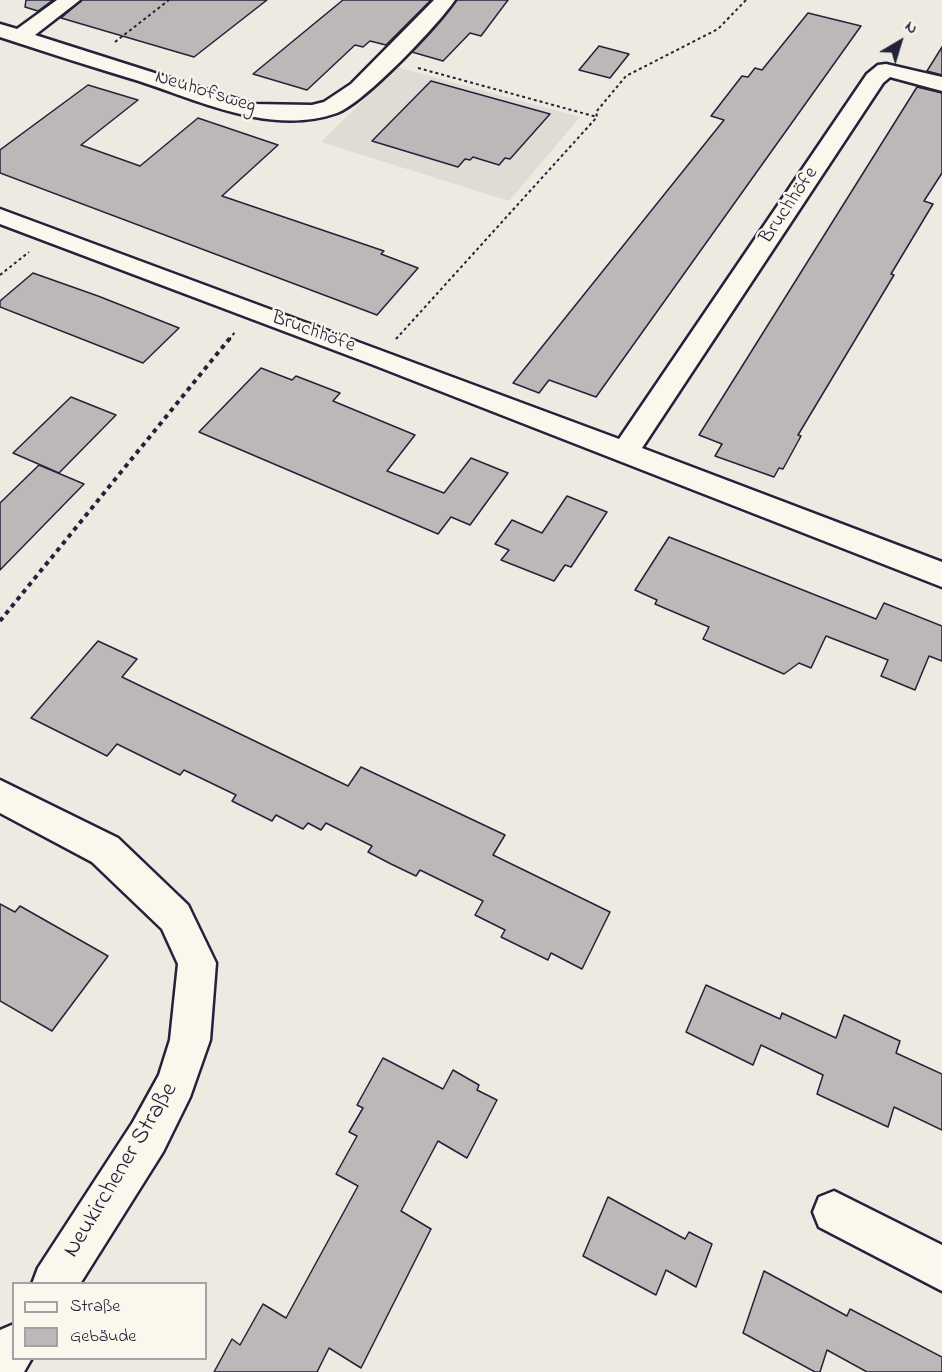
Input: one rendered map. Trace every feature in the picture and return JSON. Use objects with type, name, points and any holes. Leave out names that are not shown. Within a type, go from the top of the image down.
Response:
[{"type":"street","points":[[10,33],[70,0]]},
{"type":"street","name":"Neuhofsweg","points":[[10,33],[250,110],[288,113],[331,107],[355,92],[445,0]]},
{"type":"street","name":"Bruchhöfe","points":[[624,453],[875,79],[885,70],[942,84]]},
{"type":"street","name":"Bruchhöfe","points":[[0,216],[380,358],[942,575]]},
{"type":"street","name":"Neukirchener Straße","points":[[0,795],[105,850],[175,917],[197,963],[190,1040],[176,1083],[148,1137],[55,1282]]},
{"type":"street","points":[[834,1212],[942,1269]]},
{"type":"street","points":[[0,1368],[12,1350]]},
{"type":"path","points":[[93,59],[169,0]]},
{"type":"path","points":[[380,358],[597,117],[596,112],[626,76],[718,29],[746,0]]},
{"type":"path","points":[[388,59],[597,117]]},
{"type":"path","points":[[0,621],[253,310]]},
{"type":"shaded area","points":[[397,67],[580,117],[509,201],[321,142]]},
{"type":"building","points":[[26,0],[53,0],[38,11],[25,7]]},
{"type":"building","points":[[82,0],[267,0],[194,57],[61,18]]},
{"type":"building","points":[[343,0],[431,0],[386,45],[370,41],[363,47],[355,45],[307,90],[253,74]]},
{"type":"building","points":[[457,0],[508,0],[481,36],[470,33],[443,61],[412,52]]},
{"type":"building","points":[[808,13],[861,26],[596,397],[549,380],[539,393],[513,383],[724,120],[711,116],[742,76],[748,77],[755,68],[762,70]]},
{"type":"building","points":[[599,46],[629,54],[610,78],[579,70]]},
{"type":"building","points":[[942,47],[942,75],[927,71]]},
{"type":"building","points":[[431,81],[550,114],[510,159],[505,158],[499,165],[473,157],[470,160],[465,159],[458,167],[372,141]]},
{"type":"building","points":[[88,85],[138,100],[81,145],[140,166],[198,118],[278,145],[222,196],[384,251],[381,254],[418,268],[377,315],[0,173],[0,150]]},
{"type":"building","points":[[917,87],[942,93],[942,173],[924,201],[933,204],[891,274],[894,275],[798,435],[801,436],[783,469],[779,468],[774,477],[715,456],[722,444],[699,435]]},
{"type":"building","points":[[33,273],[179,328],[143,363],[0,307],[0,301]]},
{"type":"building","points":[[261,368],[292,380],[296,376],[340,393],[333,401],[415,435],[387,471],[444,493],[471,458],[508,473],[470,525],[451,517],[438,534],[199,432]]},
{"type":"building","points":[[71,397],[116,415],[59,473],[13,453]]},
{"type":"building","points":[[39,465],[84,484],[0,570],[0,503]]},
{"type":"building","points":[[567,496],[607,512],[571,567],[565,565],[554,581],[501,560],[509,550],[495,544],[512,520],[542,533]]},
{"type":"building","points":[[669,537],[876,619],[884,603],[942,626],[942,661],[929,656],[915,690],[881,676],[888,660],[826,636],[811,668],[799,663],[784,674],[703,639],[709,627],[655,604],[657,600],[635,590]]},
{"type":"building","points":[[98,641],[137,659],[122,677],[348,786],[361,767],[505,835],[493,855],[610,912],[582,969],[551,953],[548,960],[501,937],[505,930],[475,915],[483,901],[420,870],[416,876],[391,864],[368,852],[372,846],[326,823],[321,830],[308,823],[303,829],[276,815],[272,821],[232,801],[236,795],[184,770],[180,775],[117,744],[107,756],[31,718]]},
{"type":"building","points":[[0,904],[15,912],[20,906],[108,956],[52,1031],[0,1001]]},
{"type":"building","points":[[706,985],[780,1019],[782,1013],[836,1038],[844,1015],[900,1041],[896,1053],[942,1074],[942,1130],[894,1107],[888,1127],[817,1094],[823,1075],[761,1045],[753,1065],[686,1032]]},
{"type":"building","points":[[383,1058],[443,1089],[453,1070],[479,1085],[477,1090],[497,1100],[467,1158],[438,1141],[401,1211],[431,1229],[361,1368],[329,1348],[317,1372],[214,1372],[232,1339],[240,1345],[263,1304],[286,1318],[358,1186],[336,1174],[357,1136],[349,1132],[363,1108],[357,1105]]},
{"type":"building","points":[[608,1197],[685,1239],[689,1232],[712,1244],[696,1287],[666,1270],[656,1295],[583,1256]]},
{"type":"building","points":[[764,1271],[847,1316],[850,1309],[942,1357],[942,1372],[867,1372],[827,1350],[820,1372],[815,1372],[743,1333]]}]
